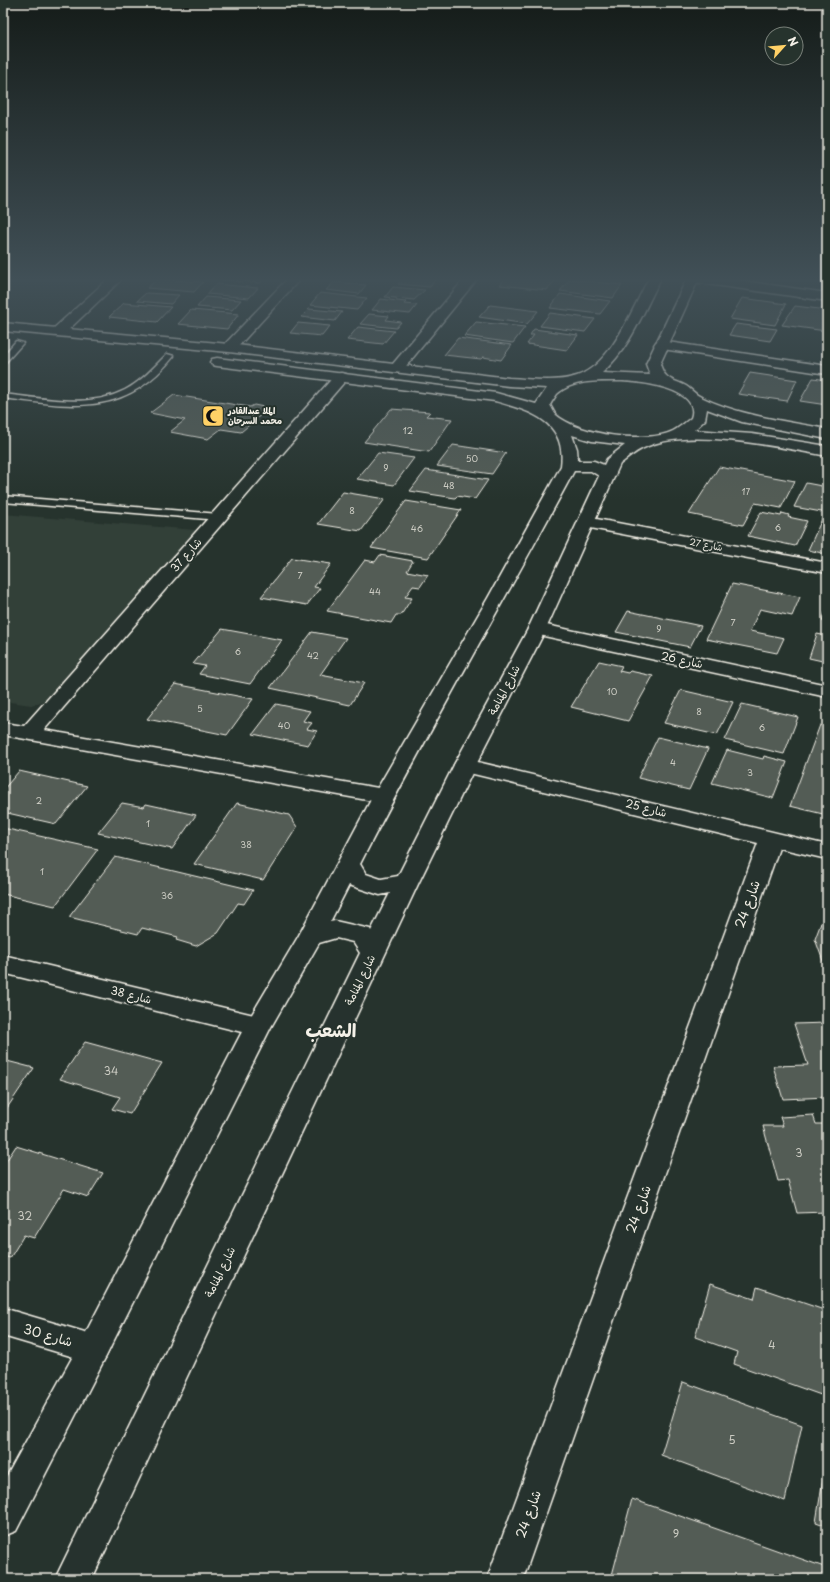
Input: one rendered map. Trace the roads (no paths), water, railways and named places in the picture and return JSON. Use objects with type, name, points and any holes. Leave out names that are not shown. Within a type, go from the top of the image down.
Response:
[{"type":"street","points":[[261,352],[525,383],[575,381],[622,376],[666,384],[683,392],[695,400],[731,414],[775,425],[827,434]]},
{"type":"street","points":[[397,368],[410,352]]},
{"type":"street","points":[[3,1518],[94,1348],[258,1026],[310,937],[384,796],[497,598],[569,466],[571,455],[569,442],[545,411],[543,404],[546,398],[559,386],[575,381],[599,369],[612,357],[615,352]]},
{"type":"street","points":[[658,352],[654,359],[653,369],[666,384]]},
{"type":"street","points":[[706,352],[827,370]]},
{"type":"street","points":[[155,355],[186,358]]},
{"type":"street","points":[[201,360],[466,392],[506,399],[528,406],[569,431],[613,441],[728,435],[827,451]]},
{"type":"street","name":"شارع 37","points":[[30,733],[341,377]]},
{"type":"street","points":[[466,392],[476,391],[483,387],[484,382],[477,378]]},
{"type":"street","name":"شارع المنامة","points":[[73,1579],[407,882],[465,764],[537,629],[613,462],[621,454],[658,439],[682,432],[698,421],[700,407],[695,400]]},
{"type":"street","points":[[759,439],[752,434],[753,428],[762,425],[775,425]]},
{"type":"street","points":[[569,466],[594,466],[608,475]]},
{"type":"street","name":"شارع 27","points":[[586,522],[827,568]]},
{"type":"street","name":"شارع 26","points":[[537,629],[827,691]]},
{"type":"street","points":[[3,729],[384,796]]},
{"type":"street","name":"شارع 25","points":[[465,764],[827,852]]},
{"type":"street","name":"شارع 24","points":[[505,1579],[771,838]]},
{"type":"street","points":[[348,863],[356,879],[380,887],[407,882]]},
{"type":"street","points":[[310,937],[335,928],[361,935],[373,952]]},
{"type":"street","name":"شارع 38","points":[[3,964],[258,1026]]},
{"type":"street","name":"شارع 30","points":[[3,1322],[94,1348]]},
{"type":"lane","points":[[3,360],[11,352]]},
{"type":"lane","points":[[3,396],[74,403],[104,400],[134,388],[170,356]]},
{"type":"lane","points":[[3,499],[220,517]]},
{"type":"place","name":"الملا عبدالقادر محمد السرحان","points":[[213,416]]},
{"type":"district","name":"الشعب","points":[[331,1031]]}]
